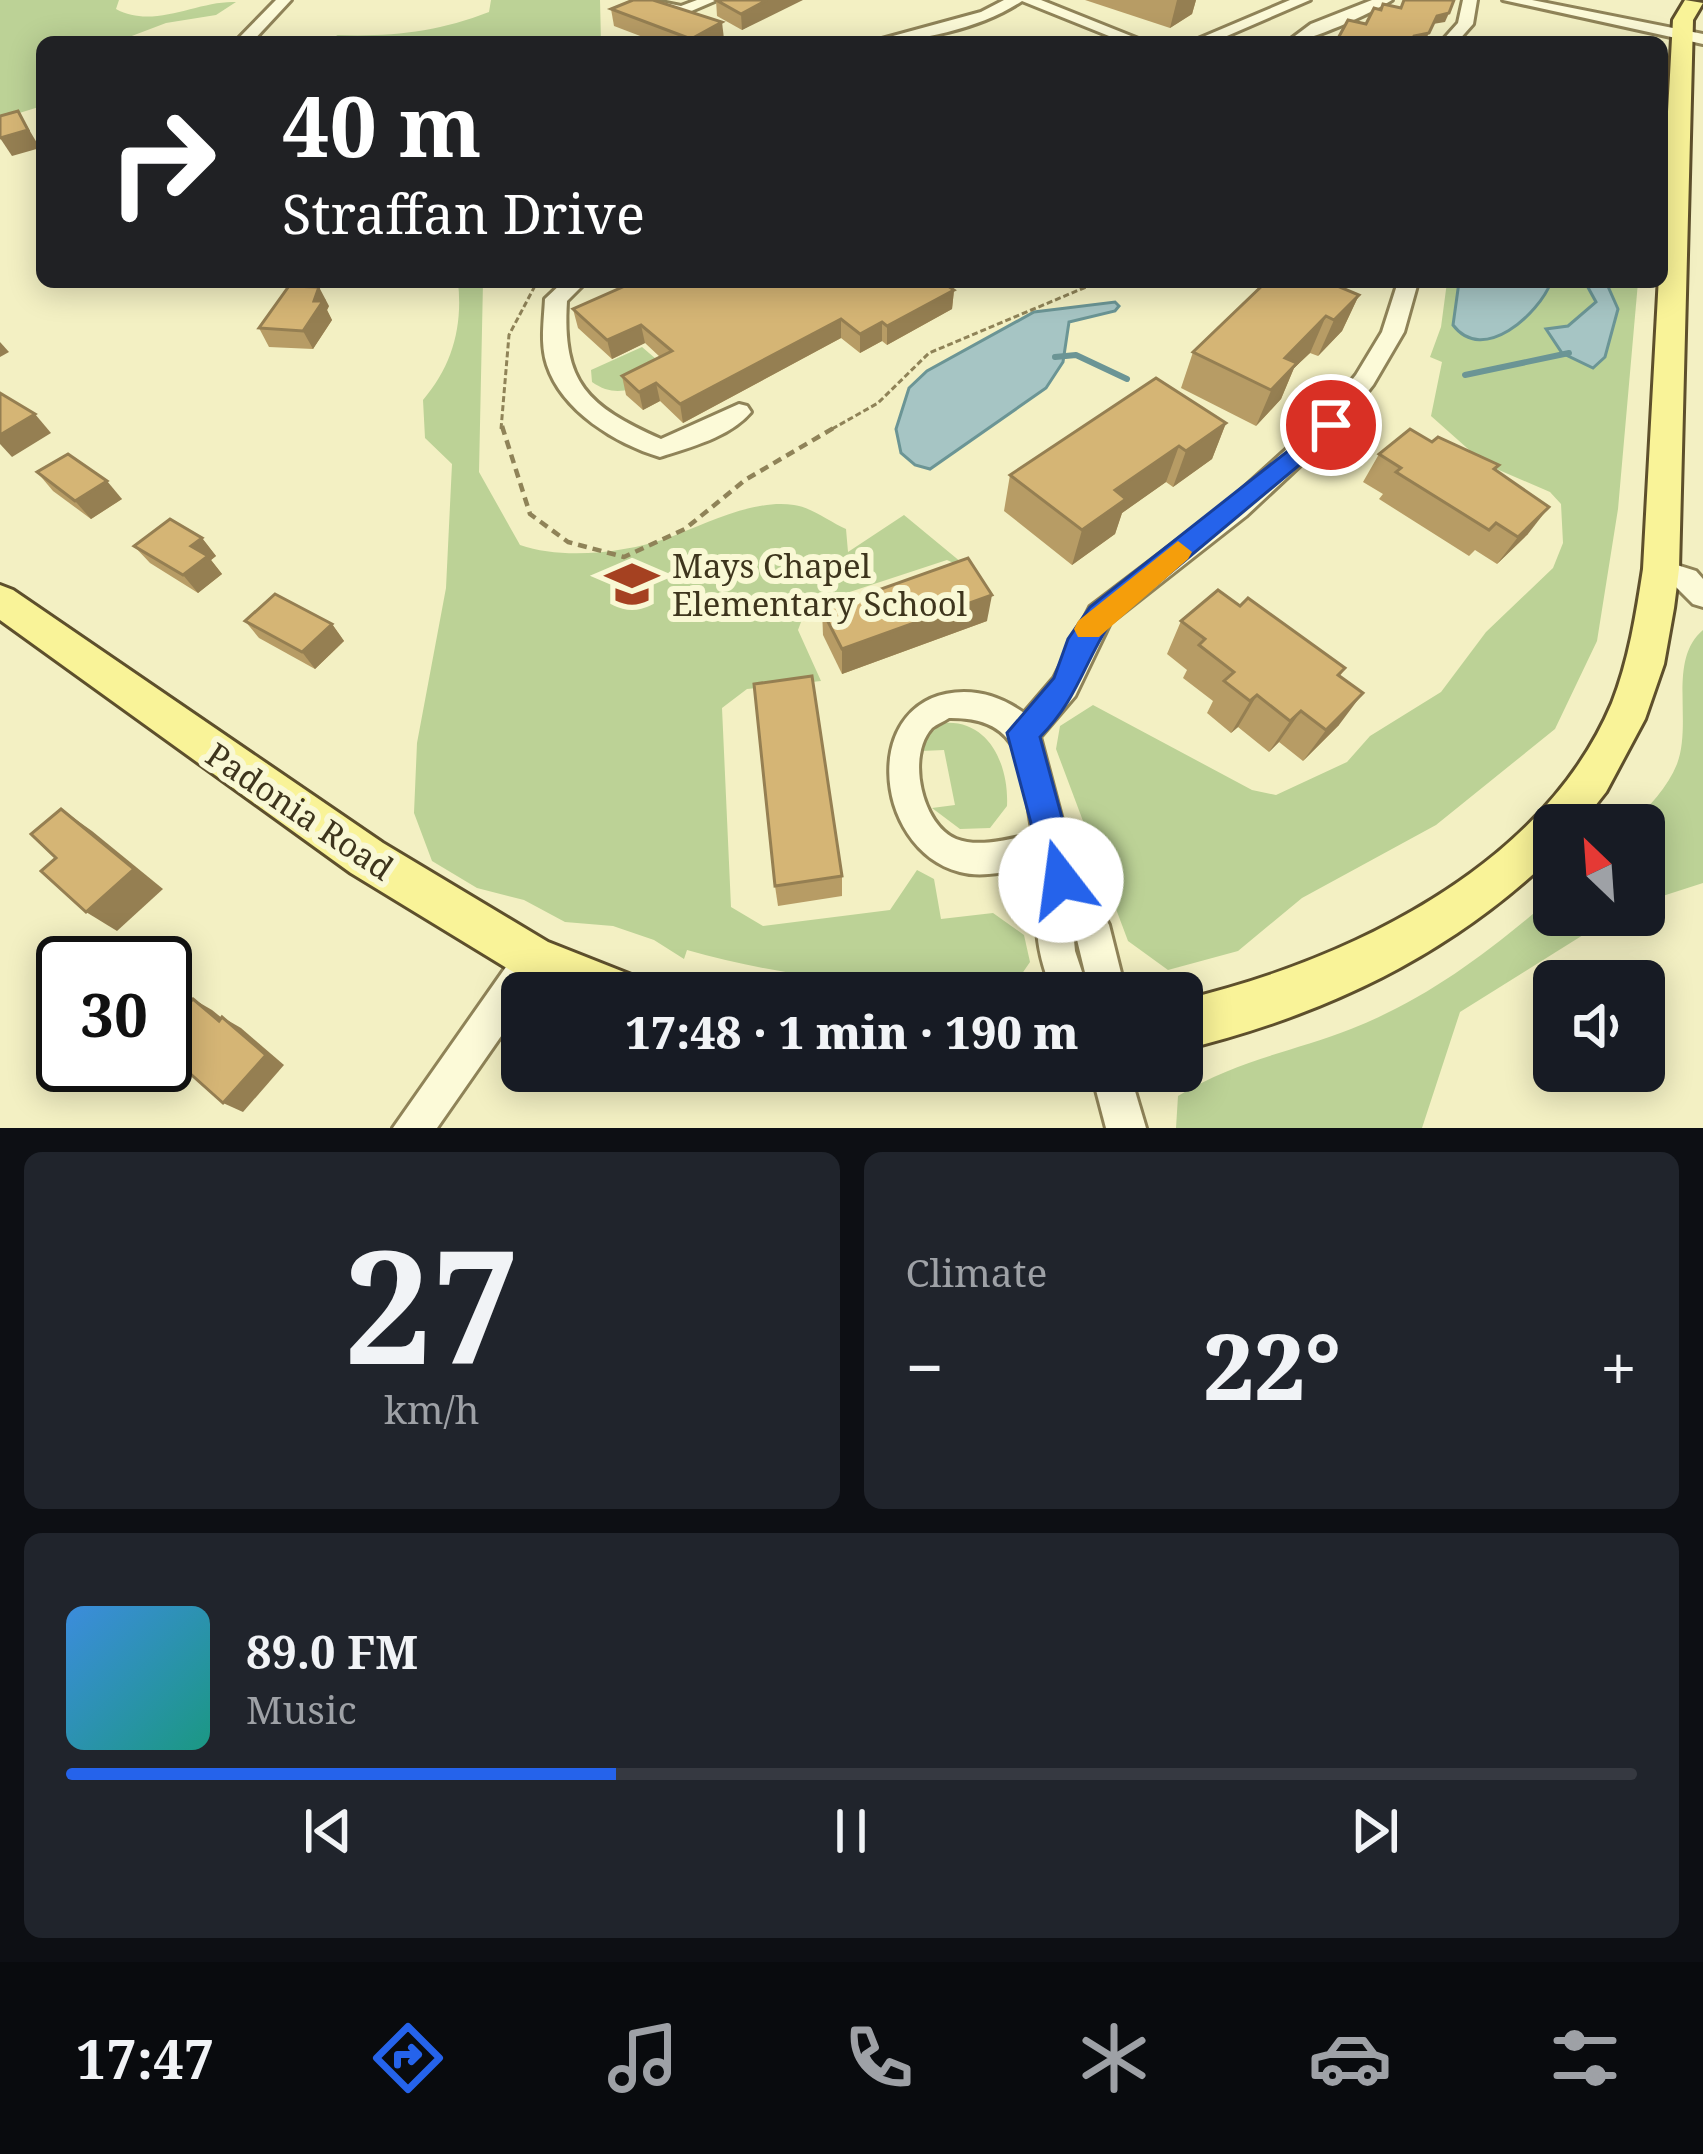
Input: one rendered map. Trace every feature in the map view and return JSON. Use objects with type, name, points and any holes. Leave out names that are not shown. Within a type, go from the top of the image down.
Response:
[{"type":"main road","points":[[1668,236],[1693,23]]},
{"type":"main road","points":[[1203,1019],[1283,997],[1357,968],[1485,887],[1539,841],[1578,797],[1626,718],[1652,634],[1688,580],[1668,260]]},
{"type":"main road","name":"Padonia Road","points":[[0,600],[367,858],[532,960],[563,972]]},
{"type":"street","points":[[249,36],[284,0]]},
{"type":"street","points":[[658,0],[662,8],[682,10],[714,24]]},
{"type":"street","points":[[682,10],[710,0]]},
{"type":"street","points":[[903,36],[986,15],[1015,0]]},
{"type":"street","points":[[1028,0],[1122,36]]},
{"type":"street","points":[[1214,36],[1303,0]]},
{"type":"street","points":[[1343,0],[1361,8]]},
{"type":"street","points":[[1303,36],[1384,0]]},
{"type":"street","points":[[1454,36],[1465,24],[1470,0]]},
{"type":"street","points":[[1510,0],[1693,23]]},
{"type":"street","points":[[1587,0],[1693,23]]},
{"type":"street","points":[[1534,20],[1609,36]]},
{"type":"street","points":[[569,288],[556,299],[554,344],[561,374],[624,433],[660,448],[712,429],[739,412]]},
{"type":"street","points":[[1023,733],[1060,693],[1088,630],[1100,615],[1301,452],[1360,392],[1394,337],[1406,288]]},
{"type":"street","points":[[1057,864],[946,853],[911,809],[903,750],[916,724],[929,713],[957,703],[975,704],[992,709],[1023,733],[1057,864],[1082,904],[1102,972]]},
{"type":"street","points":[[1057,864],[1052,902],[1065,972]]},
{"type":"street","points":[[413,1128],[532,960]]},
{"type":"street","points":[[1116,1092],[1126,1128]]},
{"type":"green space","points":[[0,0],[119,0],[116,9],[145,16],[236,2],[216,15],[166,23],[132,36],[36,36],[36,108],[0,119]]},
{"type":"green space","points":[[491,0],[600,0],[601,36],[336,35],[433,29],[489,12]]},
{"type":"green space","points":[[458,288],[483,288],[479,472],[520,545],[574,553],[632,548],[746,509],[778,504],[814,512],[846,529],[848,552],[904,515],[973,572],[947,560],[807,606],[798,630],[821,681],[747,689],[722,708],[731,907],[763,926],[890,910],[917,870],[934,879],[941,919],[993,913],[1024,935],[1030,962],[1023,972],[788,972],[687,950],[684,959],[654,940],[613,926],[565,922],[524,900],[477,888],[432,861],[414,813],[417,743],[446,588],[452,464],[425,438],[423,400],[453,345]]},
{"type":"green space","points":[[1446,288],[1637,288],[1618,509],[1597,641],[1555,729],[1436,825],[1302,898],[1238,951],[1168,970],[1128,941],[1056,749],[1060,726],[1093,705],[1252,790],[1276,795],[1347,762],[1370,736],[1441,692],[1486,632],[1553,568],[1563,543],[1561,504],[1550,492],[1485,464],[1431,416],[1442,362],[1430,357],[1441,327]]},
{"type":"green space","points":[[642,347],[670,371],[622,391],[592,382],[591,370]]},
{"type":"green space","points":[[1703,630],[1703,883],[1665,895],[1665,804],[1650,804],[1677,764],[1683,730],[1683,675],[1692,643]]},
{"type":"green space","points":[[943,723],[973,729],[1000,761],[1007,806],[990,828],[960,829],[932,808],[955,805],[944,750],[921,751],[927,733]]},
{"type":"green space","points":[[1533,913],[1533,936],[1581,936],[1543,960],[1533,960],[1533,966],[1460,1012],[1422,1128],[1176,1128],[1178,1096],[1203,1092],[1203,1083],[1221,1074],[1379,1017],[1433,988]]},
{"type":"water","points":[[1458,288],[1548,288],[1523,320],[1494,337],[1465,336],[1453,325]]},
{"type":"water","points":[[1588,288],[1609,288],[1618,309],[1605,357],[1593,368],[1562,353],[1546,329],[1568,326],[1596,302]]},
{"type":"water","points":[[1115,302],[1119,306],[1115,311],[1069,322],[1063,362],[1046,388],[930,469],[915,465],[901,453],[896,429],[909,388],[927,371],[1034,312]]},
{"type":"building","points":[[633,0],[653,0],[722,22],[696,36],[683,36],[611,9]]},
{"type":"building","points":[[716,0],[767,0],[741,14]]},
{"type":"building","points":[[1404,0],[1454,0],[1449,13],[1437,16],[1429,33],[1339,36],[1348,20],[1366,24],[1374,8],[1381,10],[1383,4],[1401,8]]},
{"type":"building","points":[[18,111],[28,130],[0,138],[0,116]]},
{"type":"building","points":[[288,288],[319,288],[314,301],[323,301],[303,331],[259,328]]},
{"type":"building","points":[[620,288],[954,290],[887,326],[882,322],[860,334],[841,319],[680,404],[656,383],[639,392],[622,376],[672,351],[641,325],[607,340],[573,309]]},
{"type":"building","points":[[1260,288],[1342,288],[1359,295],[1334,320],[1326,316],[1285,358],[1297,363],[1271,390],[1193,352]]},
{"type":"building","points":[[1156,378],[1226,423],[1186,451],[1179,446],[1115,490],[1126,499],[1082,530],[1010,475]]},
{"type":"building","points":[[0,393],[35,414],[0,435]]},
{"type":"building","points":[[1410,429],[1432,442],[1438,437],[1499,465],[1494,469],[1549,507],[1518,537],[1496,523],[1489,530],[1396,472],[1401,468],[1379,454]]},
{"type":"building","points":[[68,454],[107,481],[75,501],[37,472]]},
{"type":"building","points":[[170,519],[202,538],[191,546],[208,556],[183,575],[134,546]]},
{"type":"building","points":[[968,558],[992,595],[842,649],[822,610]]},
{"type":"building","points":[[1218,590],[1240,606],[1248,598],[1345,668],[1338,675],[1363,693],[1326,730],[1301,711],[1290,721],[1257,695],[1250,701],[1224,681],[1234,672],[1199,645],[1205,639],[1181,621]]},
{"type":"building","points":[[275,594],[332,624],[302,652],[245,621]]},
{"type":"building","points":[[812,676],[842,876],[775,886],[754,684]]},
{"type":"building","points":[[61,809],[134,869],[86,912],[41,871],[56,858],[31,834]]},
{"type":"building","points":[[192,1000],[219,1021],[222,1017],[266,1055],[223,1103],[192,1075]]},
{"type":"waterway","points":[[1465,375],[1569,353]]},
{"type":"waterway","points":[[1055,357],[1076,355],[1127,379]]},
{"type":"slow traffic","points":[[1088,629],[1178,552]]},
{"type":"place","name":"Mays Chapel Elementary School","points":[[632,584]]},
{"type":"route","points":[[1061,880],[1023,733],[1053,704],[1067,682],[1078,648],[1100,615],[1331,425]]}]
